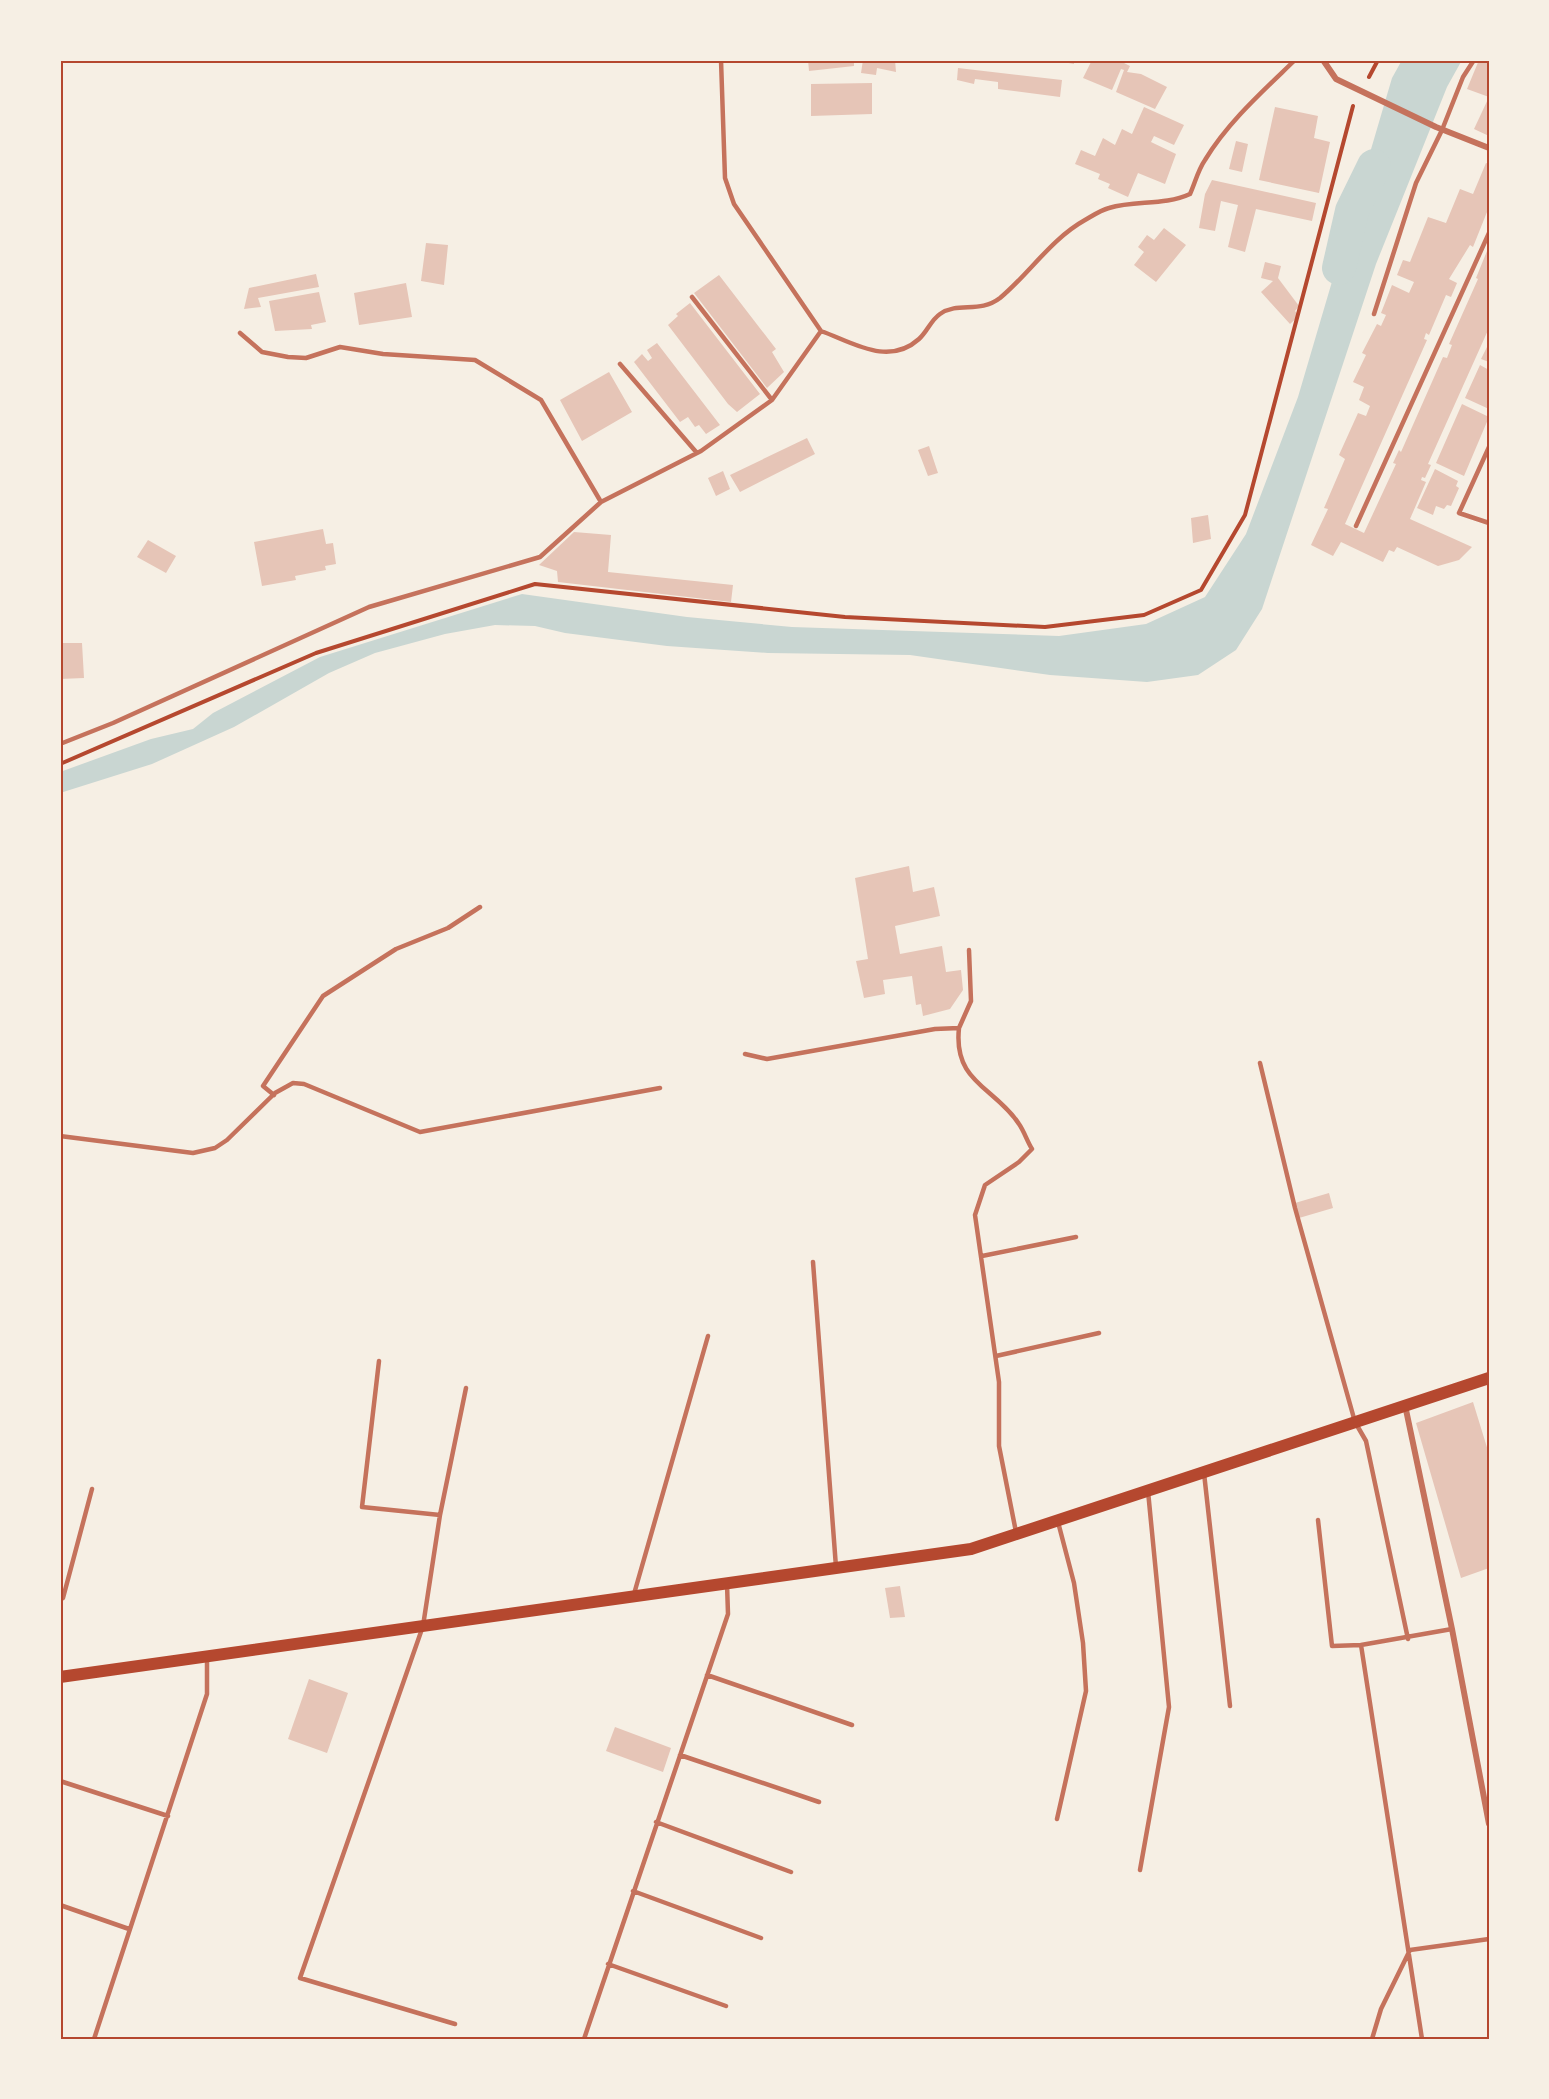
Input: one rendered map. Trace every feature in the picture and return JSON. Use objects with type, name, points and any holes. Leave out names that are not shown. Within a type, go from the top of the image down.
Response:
[{"type":"main road","points":[[60,1677],[727,1581],[971,1549],[1489,1378]]},
{"type":"street","points":[[1323,60],[1336,79],[1439,128],[1489,148]]},
{"type":"street","points":[[1405,1405],[1452,1629],[1489,1824]]},
{"type":"lane","points":[[721,60],[725,177],[734,204],[821,331],[874,353],[902,348],[918,340],[939,314],[958,307],[980,308],[999,298],[1041,256],[1082,222],[1108,208],[1176,200],[1190,194],[1203,162],[1215,145],[1242,113],[1295,60]]},
{"type":"lane","points":[[1374,314],[1416,183],[1463,76],[1474,60]]},
{"type":"lane","points":[[1356,526],[1489,233]]},
{"type":"lane","points":[[692,297],[772,400]]},
{"type":"lane","points":[[60,744],[113,723],[369,608],[540,558],[601,502],[697,453],[772,400],[821,331]]},
{"type":"lane","points":[[240,333],[262,352],[288,357],[306,358],[340,347],[383,354],[476,360],[541,400],[601,502]]},
{"type":"lane","points":[[620,364],[697,453]]},
{"type":"lane","points":[[1489,447],[1459,513],[1489,524]]},
{"type":"lane","points":[[274,1095],[263,1086],[323,996],[396,949],[448,928],[480,908]]},
{"type":"lane","points":[[969,950],[971,1001],[959,1028],[957,1049],[969,1073],[1018,1123],[1032,1149],[1019,1162],[985,1185],[975,1215],[999,1382],[999,1446],[1016,1534]]},
{"type":"lane","points":[[745,1054],[767,1059],[935,1029],[959,1028]]},
{"type":"lane","points":[[1260,1063],[1295,1208],[1355,1422],[1366,1441],[1408,1639]]},
{"type":"lane","points":[[60,1136],[193,1153],[215,1148],[227,1140],[274,1095],[293,1083],[304,1084],[420,1132],[660,1088]]},
{"type":"lane","points":[[982,1256],[1076,1237]]},
{"type":"lane","points":[[813,1262],[836,1567]]},
{"type":"lane","points":[[996,1356],[1099,1333]]},
{"type":"lane","points":[[633,1596],[708,1336]]},
{"type":"lane","points":[[379,1360],[362,1507],[440,1515]]},
{"type":"lane","points":[[455,2024],[300,1978],[423,1626],[440,1515],[466,1388]]},
{"type":"lane","points":[[1203,1472],[1230,1706]]},
{"type":"lane","points":[[60,1599],[63,1598],[92,1489]]},
{"type":"lane","points":[[1140,1870],[1168,1707],[1148,1491]]},
{"type":"lane","points":[[1318,1520],[1332,1646],[1408,1639],[1452,1629]]},
{"type":"lane","points":[[1056,1820],[1086,1691],[1083,1643],[1074,1583],[1058,1521]]},
{"type":"lane","points":[[584,2039],[728,1614],[727,1581]]},
{"type":"lane","points":[[1361,1645],[1422,2039]]},
{"type":"lane","points":[[94,2039],[207,1694],[207,1657]]},
{"type":"lane","points":[[707,1675],[852,1725]]},
{"type":"lane","points":[[680,1755],[819,1802]]},
{"type":"lane","points":[[60,1782],[168,1816]]},
{"type":"lane","points":[[657,1822],[791,1872]]},
{"type":"lane","points":[[633,1891],[761,1938]]},
{"type":"lane","points":[[60,1905],[129,1929]]},
{"type":"lane","points":[[1410,1950],[1489,1939]]},
{"type":"lane","points":[[1372,2039],[1381,2009],[1410,1950]]},
{"type":"lane","points":[[608,1964],[726,2006]]},
{"type":"path","points":[[1369,77],[1378,60]]},
{"type":"path","points":[[60,764],[316,652],[535,584],[823,615],[1045,627],[1144,615],[1201,590],[1245,515],[1353,106]]},
{"type":"shaded area","points":[[1402,60],[1462,60],[1447,87],[1376,264],[1262,609],[1236,650],[1198,675],[1147,682],[1050,675],[910,655],[768,653],[667,646],[565,633],[535,626],[495,625],[445,634],[375,653],[329,673],[234,727],[152,764],[60,793],[60,772],[151,739],[193,729],[213,713],[320,657],[522,594],[687,617],[792,627],[1059,636],[1146,624],[1205,597],[1246,534],[1298,397],[1392,78]]},
{"type":"building","points":[[731,60],[745,60],[745,62],[730,63]]},
{"type":"building","points":[[808,60],[854,60],[854,66],[809,71]]},
{"type":"building","points":[[863,60],[895,60],[896,72],[877,68],[876,75],[861,73]]},
{"type":"building","points":[[1052,60],[1074,60],[1074,64]]},
{"type":"building","points":[[1092,60],[1118,60],[1130,66],[1127,72],[1141,74],[1167,87],[1155,109],[1116,92],[1124,70],[1121,69],[1112,90],[1083,78]]},
{"type":"building","points":[[1479,60],[1489,60],[1489,97],[1467,89]]},
{"type":"building","points":[[958,68],[1062,80],[1060,97],[998,89],[998,82],[975,79],[974,84],[957,80]]},
{"type":"building","points":[[872,83],[872,114],[811,116],[811,84]]},
{"type":"building","points":[[1489,97],[1489,136],[1474,129]]},
{"type":"building","points":[[1144,107],[1184,125],[1174,145],[1154,136],[1151,142],[1176,154],[1165,184],[1138,173],[1128,197],[1108,188],[1110,184],[1098,179],[1100,174],[1075,164],[1081,150],[1095,156],[1103,138],[1115,145],[1122,129],[1132,134]]},
{"type":"building","points":[[1275,107],[1318,116],[1314,138],[1330,142],[1319,193],[1259,180]]},
{"type":"building","points":[[1236,141],[1248,144],[1242,172],[1229,169]]},
{"type":"building","points":[[1486,163],[1489,164],[1489,207],[1473,247],[1470,245],[1449,279],[1457,283],[1451,297],[1446,295],[1429,335],[1426,333],[1424,339],[1427,340],[1345,524],[1364,533],[1396,464],[1393,463],[1399,450],[1401,452],[1443,357],[1447,358],[1452,345],[1449,344],[1478,279],[1476,278],[1487,251],[1489,328],[1428,464],[1431,465],[1425,478],[1422,477],[1421,480],[1426,482],[1410,519],[1472,547],[1459,560],[1438,566],[1397,547],[1394,552],[1389,550],[1383,562],[1341,542],[1333,556],[1311,545],[1328,509],[1324,508],[1345,459],[1339,455],[1358,413],[1366,416],[1370,406],[1359,400],[1364,387],[1353,382],[1366,355],[1362,353],[1377,324],[1381,326],[1386,315],[1381,313],[1392,285],[1409,293],[1414,282],[1397,275],[1403,260],[1410,262],[1428,217],[1446,223],[1460,189],[1473,194]]},
{"type":"building","points":[[1212,180],[1316,203],[1312,221],[1256,209],[1245,252],[1228,247],[1238,205],[1221,201],[1215,231],[1199,228],[1205,194]]},
{"type":"building","points":[[1164,228],[1186,245],[1156,282],[1134,265],[1144,252],[1138,247],[1147,235],[1154,240]]},
{"type":"building","points":[[426,243],[448,245],[444,285],[421,281]]},
{"type":"building","points":[[1265,262],[1281,266],[1278,278],[1299,306],[1295,311],[1299,316],[1290,324],[1261,292],[1273,281],[1261,278]]},
{"type":"building","points":[[316,274],[319,287],[258,298],[261,307],[244,309],[249,288]]},
{"type":"building","points":[[719,275],[776,349],[772,352],[784,372],[767,388],[694,293]]},
{"type":"building","points":[[406,283],[412,317],[359,325],[354,293]]},
{"type":"building","points":[[319,292],[326,322],[311,325],[312,329],[275,331],[269,301]]},
{"type":"building","points":[[690,303],[760,394],[737,412],[728,404],[668,325],[678,316],[676,314]]},
{"type":"building","points":[[657,343],[720,425],[706,434],[699,425],[695,427],[688,417],[680,422],[634,362],[642,354],[648,361],[652,358],[647,350]]},
{"type":"building","points":[[1489,343],[1489,362],[1481,359]]},
{"type":"building","points":[[1480,365],[1489,370],[1489,409],[1465,398]]},
{"type":"building","points":[[609,372],[632,412],[582,441],[560,400]]},
{"type":"building","points":[[1462,404],[1489,417],[1464,476],[1436,463]]},
{"type":"building","points":[[807,438],[815,454],[740,492],[730,475]]},
{"type":"building","points":[[929,446],[938,473],[928,476],[918,450]]},
{"type":"building","points":[[1435,469],[1458,481],[1456,486],[1459,488],[1451,506],[1447,505],[1444,509],[1436,506],[1433,515],[1417,508]]},
{"type":"building","points":[[723,471],[730,489],[716,496],[708,478]]},
{"type":"building","points":[[1208,515],[1211,539],[1193,543],[1191,518]]},
{"type":"building","points":[[323,529],[326,544],[333,543],[336,564],[325,566],[326,570],[295,576],[296,580],[262,586],[254,542]]},
{"type":"building","points":[[574,532],[611,535],[608,572],[733,585],[731,602],[558,582],[557,571],[539,565]]},
{"type":"building","points":[[148,540],[176,556],[166,573],[137,557]]},
{"type":"building","points":[[60,643],[82,643],[84,678],[60,679]]},
{"type":"building","points":[[909,866],[913,892],[934,887],[940,916],[895,926],[900,954],[942,946],[946,972],[961,970],[963,990],[950,1009],[923,1016],[921,1004],[916,1005],[912,976],[883,980],[885,994],[864,998],[856,961],[868,959],[855,878]]},
{"type":"building","points":[[1329,1193],[1333,1208],[1299,1218],[1295,1203]]},
{"type":"building","points":[[1473,1402],[1489,1454],[1489,1568],[1461,1578],[1416,1423]]},
{"type":"building","points":[[900,1586],[905,1617],[890,1618],[885,1588]]},
{"type":"building","points":[[309,1679],[348,1693],[327,1753],[288,1739]]},
{"type":"building","points":[[615,1727],[671,1748],[663,1772],[606,1751]]},
{"type":"waterway","points":[[1339,268],[1352,211],[1374,166]]}]
